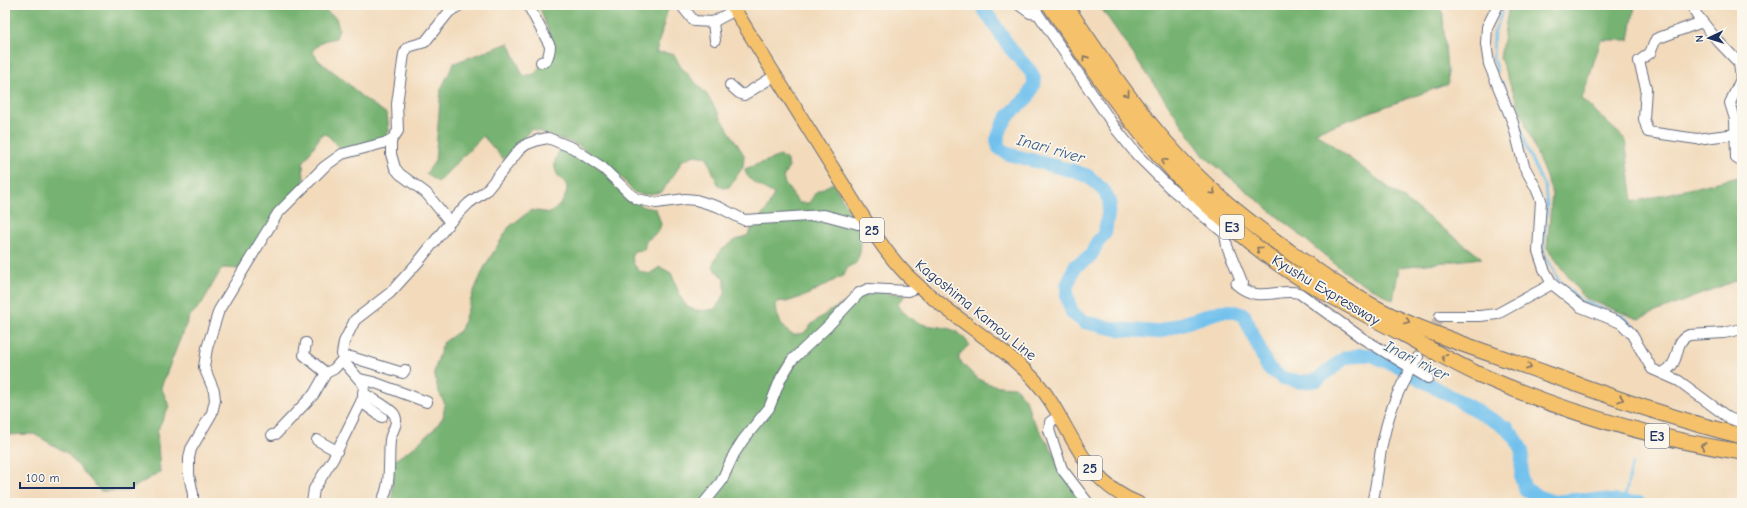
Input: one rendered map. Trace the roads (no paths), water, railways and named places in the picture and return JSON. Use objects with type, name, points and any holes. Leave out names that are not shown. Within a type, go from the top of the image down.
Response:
[{"type":"highway","name":"Kyushu Expressway","points":[[1065,5],[1092,46],[1148,122],[1179,158],[1242,216],[1360,299],[1392,316],[1425,330],[1584,387],[1742,436]]},
{"type":"highway","name":"Kyushu Expressway","points":[[1040,8],[1168,166],[1234,229],[1268,256],[1305,281],[1447,358],[1479,374],[1522,392],[1575,412],[1649,433],[1709,447],[1742,452]]},
{"type":"main road","name":"Kagoshima Kamou Line","points":[[733,7],[867,223],[895,261],[920,286],[1031,376],[1047,396],[1091,469],[1108,486],[1138,503]]},
{"type":"street","points":[[450,222],[426,193],[400,174],[395,168],[391,154],[391,141],[398,130],[397,104],[404,54],[408,47],[425,42],[449,12],[460,5]]},
{"type":"street","points":[[528,5],[550,46],[550,52],[546,61],[541,62]]},
{"type":"street","points":[[681,5],[694,21],[713,22],[733,7]]},
{"type":"street","points":[[1019,5],[1030,13],[1040,8],[1116,129],[1137,155],[1170,188],[1225,234],[1242,283],[1236,284],[1253,294],[1262,296],[1294,292],[1299,293],[1374,346],[1412,367],[1428,378]]},
{"type":"street","points":[[1498,5],[1487,27],[1486,44],[1489,64],[1513,123],[1524,166],[1541,200],[1538,251],[1544,269],[1552,284],[1581,307],[1620,323],[1631,333],[1652,369],[1679,381],[1729,418],[1742,423]]},
{"type":"street","points":[[1693,5],[1696,14],[1702,22],[1739,63],[1741,79],[1730,103],[1735,119],[1736,158],[1742,162]]},
{"type":"street","points":[[713,22],[715,40]]},
{"type":"street","points":[[1702,22],[1656,39],[1650,53],[1639,61],[1646,88],[1644,119],[1648,132],[1697,139],[1736,134]]},
{"type":"street","points":[[730,85],[739,93],[744,95],[776,75]]},
{"type":"street","points":[[312,503],[314,489],[337,451],[362,397],[364,385],[343,359],[342,354],[344,342],[355,320],[390,293],[450,222],[468,203],[486,191],[527,144],[548,138],[572,148],[603,168],[630,194],[638,199],[656,203],[685,199],[696,200],[719,207],[744,220],[824,215],[858,224],[867,223]]},
{"type":"street","points":[[193,503],[193,494],[189,476],[189,458],[191,449],[212,412],[215,400],[214,391],[204,367],[207,348],[219,310],[278,213],[324,167],[342,154],[391,141]]},
{"type":"street","points":[[1440,316],[1497,314],[1552,284]]},
{"type":"street","points":[[704,503],[721,482],[734,454],[743,440],[769,408],[781,378],[792,360],[827,327],[859,293],[868,289],[908,291],[920,286]]},
{"type":"street","points":[[1662,373],[1672,365],[1679,344],[1685,337],[1689,335],[1724,334],[1742,330]]},
{"type":"street","points":[[306,343],[304,355],[326,373]]},
{"type":"street","points":[[272,435],[276,434],[314,394],[326,373],[334,369],[343,359],[351,357],[403,373],[405,370]]},
{"type":"street","points":[[1372,503],[1377,484],[1384,436],[1403,384],[1418,357]]},
{"type":"street","points":[[360,379],[373,382],[427,402]]},
{"type":"street","points":[[362,397],[382,417]]},
{"type":"street","points":[[362,397],[393,413],[396,419],[390,440],[388,484],[381,503]]},
{"type":"street","points":[[1059,416],[1050,422],[1049,430],[1062,469],[1088,503]]},
{"type":"street","points":[[317,440],[337,451]]},
{"type":"waterway","name":"Inari river","points":[[981,5],[1010,48],[1031,72],[1035,81],[1028,97],[1008,116],[1002,126],[997,140],[999,148],[1008,154],[1088,176],[1104,191],[1110,202],[1105,233],[1098,241],[1090,257],[1075,266],[1067,286],[1067,297],[1072,313],[1084,322],[1116,329],[1157,332],[1221,311],[1231,311],[1244,315],[1268,368],[1283,378],[1301,382],[1317,380],[1345,358],[1359,355],[1372,355],[1397,366],[1507,428],[1516,439],[1522,451],[1521,477],[1525,489],[1554,502],[1582,499],[1639,503]]},
{"type":"waterway","points":[[1497,72],[1493,57],[1494,33],[1505,5]]},
{"type":"waterway","points":[[1502,82],[1520,122],[1526,147],[1545,188],[1547,206],[1543,250],[1559,281],[1581,301],[1623,317],[1634,327],[1641,341]]},
{"type":"waterway","points":[[1648,352],[1655,363]]},
{"type":"waterway","points":[[1624,501],[1632,464]]},
{"type":"tunnel","points":[[1116,129],[1150,103]]},
{"type":"tunnel","points":[[1429,338],[1440,316]]}]
